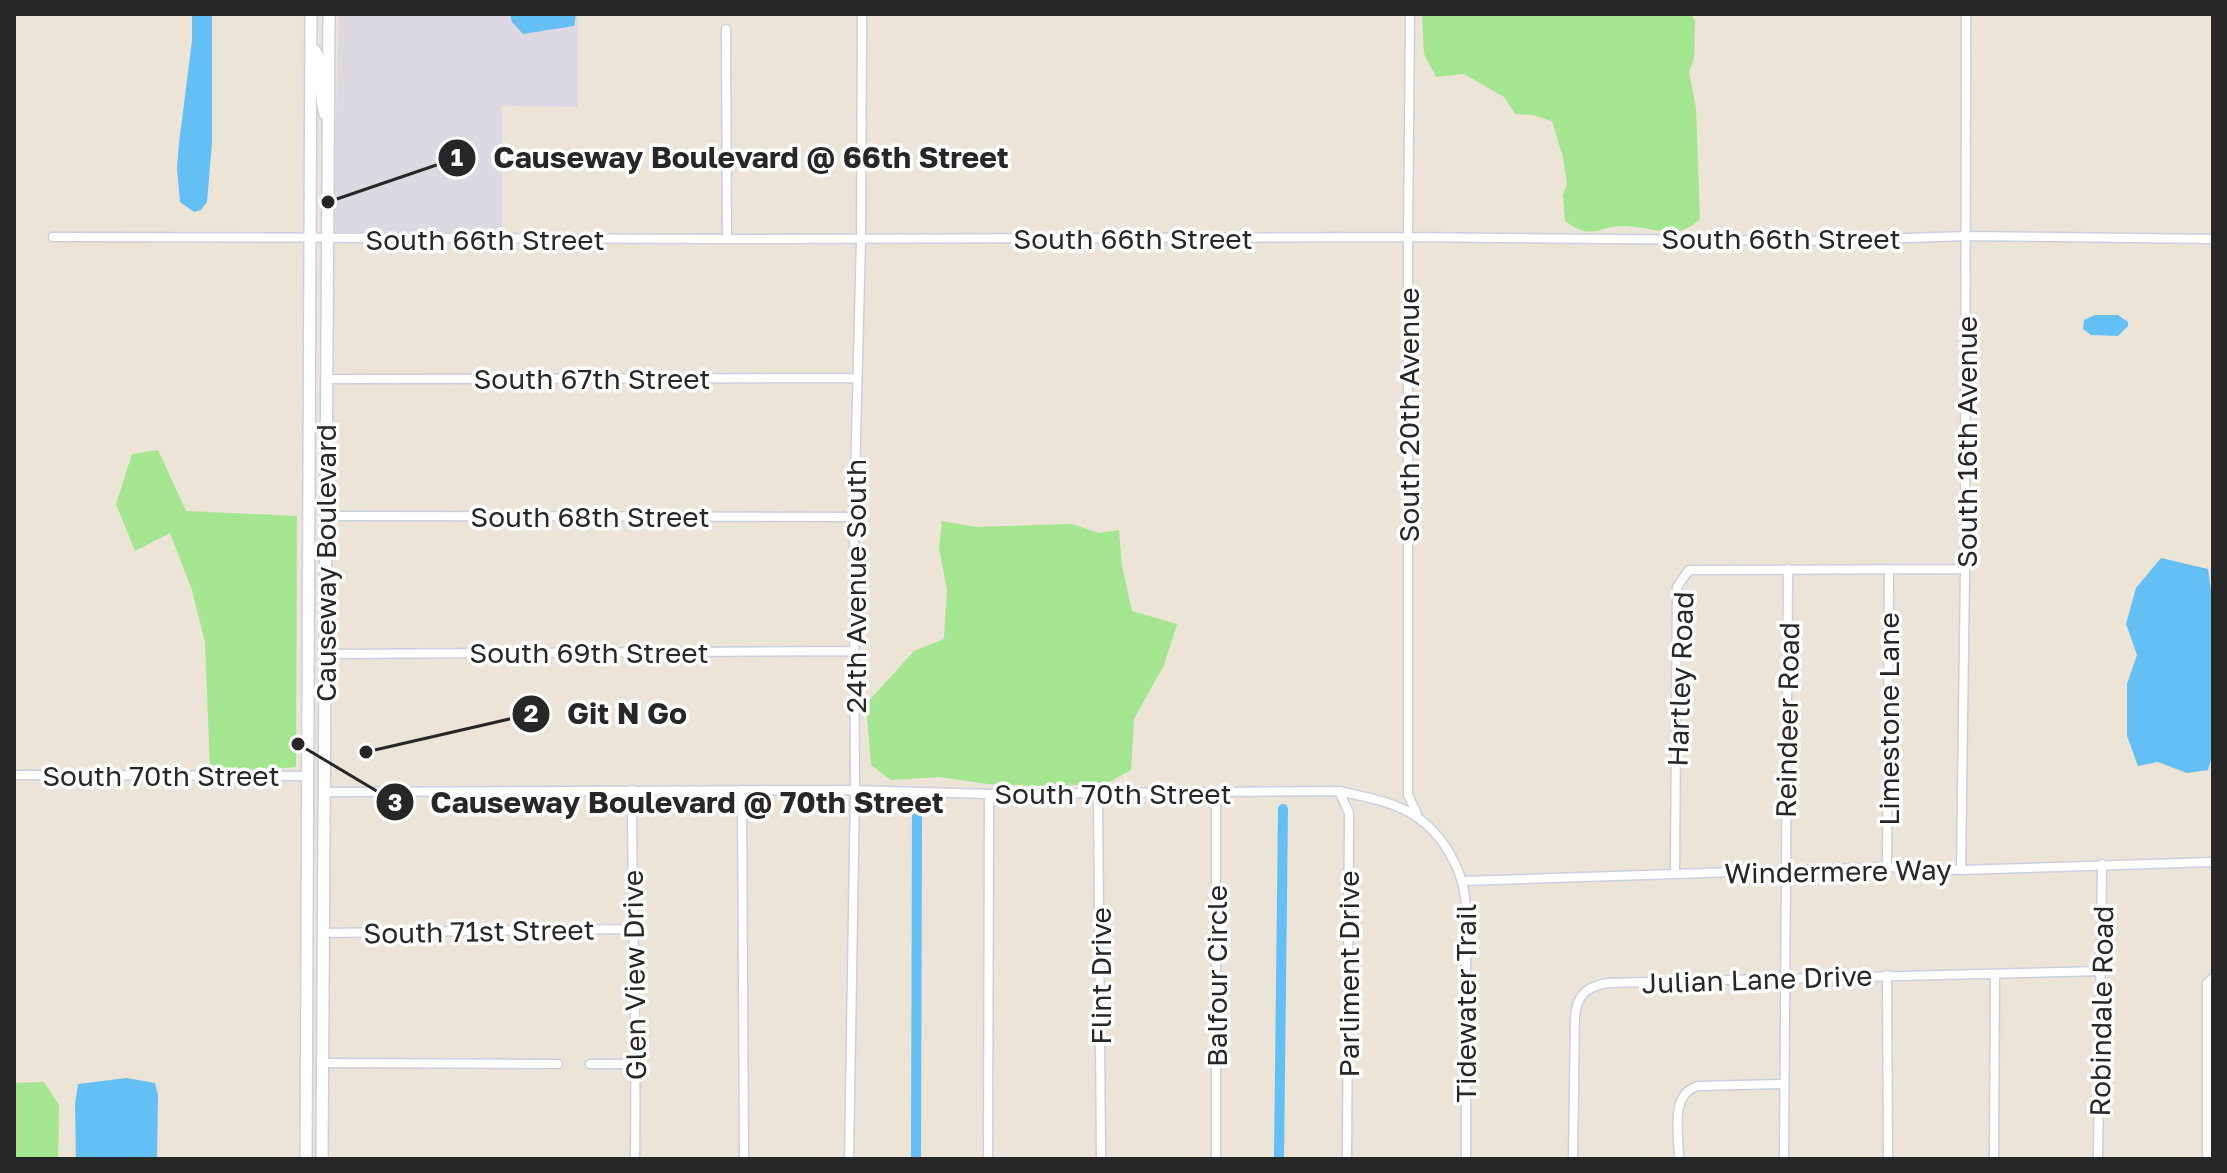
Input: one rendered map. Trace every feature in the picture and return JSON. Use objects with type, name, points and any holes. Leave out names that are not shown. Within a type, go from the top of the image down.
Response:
[{"type":"main road","name":"Causeway Boulevard","points":[[306,1159],[311,14]]},
{"type":"main road","name":"Causeway Boulevard","points":[[322,1159],[329,14]]},
{"type":"main road","points":[[311,47],[318,52],[320,60],[320,99],[328,122]]},
{"type":"main road","points":[[308,776],[325,776]]},
{"type":"main road","points":[[308,792],[325,792]]},
{"type":"street","name":"24th Avenue South","points":[[849,1159],[862,14]]},
{"type":"street","name":"South 20th Avenue","points":[[1410,14],[1408,795],[1417,815]]},
{"type":"street","name":"South 16th Avenue","points":[[1961,870],[1966,14]]},
{"type":"street","points":[[726,29],[727,239]]},
{"type":"street","name":"South 66th Street","points":[[53,237],[1408,237],[1819,241],[1967,236],[2213,239]]},
{"type":"street","name":"South 67th Street","points":[[326,379],[857,378]]},
{"type":"street","name":"South 68th Street","points":[[326,516],[854,517]]},
{"type":"street","name":"Reindeer Road","points":[[1784,1159],[1788,569]]},
{"type":"street","name":"Hartley Road","points":[[1675,874],[1677,587],[1689,570],[1965,569]]},
{"type":"street","name":"Limestone Lane","points":[[1887,867],[1889,570]]},
{"type":"street","name":"South 69th Street","points":[[325,654],[854,651]]},
{"type":"street","name":"South 70th Street","points":[[14,775],[308,776]]},
{"type":"street","name":"Glen View Drive","points":[[632,790],[632,929],[637,1064],[635,1159]]},
{"type":"street","points":[[742,790],[744,1159]]},
{"type":"street","name":"South 70th Street","points":[[325,792],[855,790],[989,794],[1339,791],[1386,802],[1417,815]]},
{"type":"street","name":"Parliment Drive","points":[[1339,791],[1349,813],[1347,1159]]},
{"type":"street","name":"Flint Drive","points":[[1098,793],[1101,1159]]},
{"type":"street","name":"Balfour Circle","points":[[1216,793],[1216,1159]]},
{"type":"street","points":[[988,1159],[989,794]]},
{"type":"street","name":"Tidewater Trail","points":[[1417,815],[1438,834],[1463,881],[1466,908],[1466,1159]]},
{"type":"street","name":"Windermere Way","points":[[1463,881],[1887,867],[1961,870],[2213,862]]},
{"type":"street","name":"Robindale Road","points":[[2098,1159],[2103,971],[2102,864]]},
{"type":"street","name":"South 71st Street","points":[[325,933],[632,929]]},
{"type":"street","name":"Julian Lane Drive","points":[[1573,1159],[1575,1016],[1579,999],[1587,989],[1608,983],[2103,971]]},
{"type":"street","points":[[1887,975],[1888,1159]]},
{"type":"street","points":[[1994,1159],[1995,975]]},
{"type":"street","points":[[2207,1159],[2210,980]]},
{"type":"street","points":[[323,1063],[558,1064]]},
{"type":"street","points":[[590,1064],[637,1064]]},
{"type":"street","points":[[1679,1159],[1679,1101],[1686,1090],[1698,1086],[1784,1084]]},
{"type":"shaded area","points":[[339,14],[578,14],[578,107],[502,106],[502,236],[336,232],[333,220]]},
{"type":"green space","points":[[1422,14],[1691,14],[1695,21],[1694,58],[1689,72],[1696,108],[1700,219],[1674,232],[1617,226],[1589,232],[1565,221],[1563,195],[1567,184],[1552,121],[1515,114],[1504,97],[1464,74],[1436,77],[1424,54]]},
{"type":"green space","points":[[158,450],[186,511],[297,516],[296,767],[210,769],[205,642],[192,590],[170,533],[135,551],[116,504],[132,454]]},
{"type":"green space","points":[[942,521],[976,527],[1072,524],[1099,533],[1119,530],[1122,566],[1132,611],[1177,624],[1164,665],[1134,719],[1131,770],[1106,784],[1044,786],[988,784],[939,777],[891,780],[871,765],[866,704],[914,651],[944,639],[947,590],[939,548]]},
{"type":"green space","points":[[44,1082],[59,1105],[58,1159],[14,1159],[14,1083]]},
{"type":"water","points":[[192,14],[212,14],[212,143],[207,202],[201,210],[194,212],[180,202],[177,168],[192,41]]},
{"type":"water","points":[[510,14],[576,14],[574,26],[523,34],[512,22]]},
{"type":"water","points":[[2095,315],[2118,315],[2128,322],[2128,326],[2118,336],[2091,335],[2083,329],[2084,320]]},
{"type":"water","points":[[2161,558],[2208,569],[2213,606],[2213,753],[2208,770],[2187,773],[2158,762],[2138,766],[2127,736],[2127,684],[2137,655],[2126,624],[2136,588]]},
{"type":"water","points":[[127,1078],[155,1083],[158,1095],[157,1159],[76,1159],[75,1104],[78,1084]]},
{"type":"waterway","points":[[1279,1159],[1283,809]]},
{"type":"waterway","points":[[916,1159],[917,812]]},
{"type":"place","name":"Causeway Boulevard @ 66th Street","points":[[328,202]]},
{"type":"place","name":"Causeway Boulevard @ 70th Street","points":[[298,744]]},
{"type":"place","name":"Git N Go","points":[[366,752]]}]
